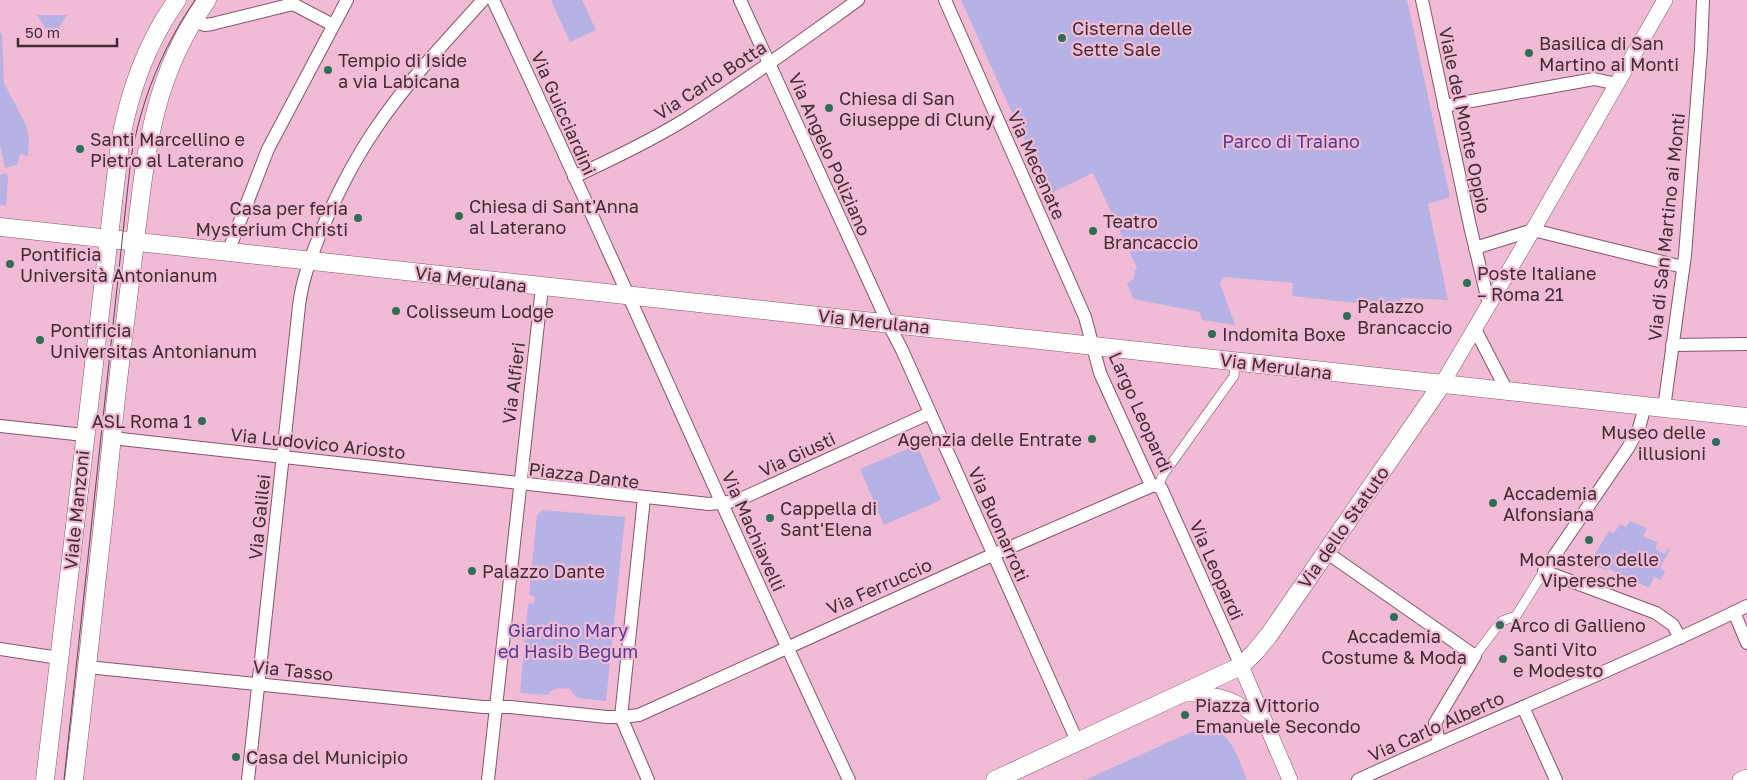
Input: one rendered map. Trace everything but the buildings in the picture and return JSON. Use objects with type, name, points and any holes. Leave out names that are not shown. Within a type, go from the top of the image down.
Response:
[{"type":"main road","name":"Viale Manzoni","points":[[45,780],[118,155],[127,112],[148,53],[162,23],[177,0]]},
{"type":"main road","name":"Viale Manzoni","points":[[74,780],[146,152],[155,112],[173,59],[192,21],[207,0]]},
{"type":"main road","name":"Via Merulana","points":[[0,227],[1747,417]]},
{"type":"main road","name":"Via dello Statuto","points":[[1241,666],[1269,635],[1442,384]]},
{"type":"main road","points":[[995,780],[1241,666]]},
{"type":"street","points":[[228,252],[268,148],[347,0]]},
{"type":"street","name":"Via Galilei","points":[[248,780],[300,295],[310,260],[343,183],[376,128],[416,76],[483,0]]},
{"type":"street","name":"Via Guicciardini","points":[[494,0],[630,295]]},
{"type":"street","name":"Via Angelo Poliziano","points":[[740,0],[888,323]]},
{"type":"street","name":"Via Carlo Botta","points":[[574,177],[625,153],[685,120],[770,64],[858,0]]},
{"type":"street","name":"Via Mecenate","points":[[945,0],[1085,317],[1093,346]]},
{"type":"street","name":"Viale del Monte Oppio","points":[[1422,0],[1488,305]]},
{"type":"street","points":[[1442,384],[1533,230],[1664,0]]},
{"type":"street","name":"Via di San Martino ai Monti","points":[[1664,408],[1684,267],[1701,49],[1701,2]]},
{"type":"street","points":[[192,21],[205,25],[216,24],[293,4],[333,25]]},
{"type":"street","points":[[1444,106],[1594,79],[1617,84]]},
{"type":"street","points":[[1475,248],[1533,230],[1684,267]]},
{"type":"street","name":"Via Alfieri","points":[[520,484],[542,287]]},
{"type":"street","name":"Via Machiavelli","points":[[630,295],[786,647],[849,780]]},
{"type":"street","name":"Via Buonarroti","points":[[888,323],[902,350],[1077,741]]},
{"type":"street","points":[[1475,329],[1507,391]]},
{"type":"street","points":[[1672,345],[1747,344]]},
{"type":"street","name":"Largo Leopardi","points":[[1093,346],[1103,380],[1156,487],[1234,376],[1235,361]]},
{"type":"street","points":[[1439,742],[1436,723],[1475,656],[1499,625],[1516,616],[1544,571],[1628,448],[1639,428],[1645,406]]},
{"type":"street","name":"Via Giusti","points":[[644,498],[709,504],[722,503],[755,493],[930,413]]},
{"type":"street","points":[[0,426],[84,435]]},
{"type":"street","name":"Via Ludovico Ariosto","points":[[112,438],[520,484]]},
{"type":"street","name":"Piazza Dante","points":[[488,780],[520,484],[644,498],[621,717]]},
{"type":"street","name":"Via Ferruccio","points":[[621,717],[639,715],[993,554],[1156,487]]},
{"type":"street","name":"Via Leopardi","points":[[1156,487],[1241,666]]},
{"type":"street","points":[[1326,552],[1475,656]]},
{"type":"street","points":[[1544,571],[1656,613],[1673,625],[1680,638]]},
{"type":"street","name":"Via Carlo Alberto","points":[[1358,780],[1439,742],[1680,638],[1747,606]]},
{"type":"street","points":[[1734,612],[1747,642]]},
{"type":"street","points":[[0,649],[59,658]]},
{"type":"street","points":[[1241,666],[1266,728],[1290,780]]},
{"type":"street","name":"Via Tasso","points":[[87,667],[496,707]]},
{"type":"street","points":[[1180,694],[1205,693],[1222,696],[1246,709],[1266,728]]},
{"type":"street","points":[[496,707],[621,717],[648,780]]},
{"type":"street","points":[[1523,707],[1556,780]]},
{"type":"street","points":[[1740,780],[1747,777]]},
{"type":"green space","points":[[551,0],[582,0],[596,30],[570,42]]},
{"type":"green space","name":"Parco di Traiano","points":[[961,0],[1407,0],[1450,197],[1428,204],[1448,300],[1401,298],[1400,308],[1292,296],[1293,283],[1224,277],[1220,283],[1235,325],[1202,320],[1200,312],[1133,299],[1127,283],[1134,279],[1137,268],[1093,173],[1049,194]]},
{"type":"green space","points":[[37,15],[67,15],[58,29],[46,29]]},
{"type":"green space","points":[[0,33],[2,33],[4,83],[26,125],[29,138],[28,156],[20,154],[17,165],[5,168],[0,145]]},
{"type":"green space","points":[[7,173],[6,206],[0,205],[0,175]]},
{"type":"green space","points":[[917,445],[941,500],[884,525],[860,469]]},
{"type":"green space","name":"Giardino Mary ed Hasib Begum","points":[[543,510],[625,517],[606,701],[577,698],[570,689],[555,689],[548,695],[521,693],[520,691],[528,604],[534,603],[535,597],[529,594],[537,515]]},
{"type":"green space","points":[[1630,521],[1647,528],[1643,536],[1658,543],[1655,549],[1665,554],[1668,548],[1670,549],[1660,568],[1665,571],[1661,580],[1654,577],[1649,588],[1607,568],[1606,571],[1590,562],[1609,531],[1614,533],[1620,524],[1626,527]]},
{"type":"green space","points":[[1209,729],[1217,731],[1229,741],[1238,756],[1247,780],[1085,780],[1182,736],[1197,730]]},
{"type":"tram line","points":[[64,780],[131,158],[135,137],[154,76],[172,37],[195,0]]},
{"type":"place","name":"Cisterna delle Sette Sale","points":[[1062,38]]},
{"type":"place","name":"Basilica di San Martino ai Monti","points":[[1529,53]]},
{"type":"place","name":"Tempio di Iside a via Labicana","points":[[328,70]]},
{"type":"place","name":"Chiesa di San Giuseppe di Cluny","points":[[829,108]]},
{"type":"place","name":"Santi Marcellino e Pietro al Laterano","points":[[80,149]]},
{"type":"place","name":"Chiesa di Sant'Anna al Laterano","points":[[459,216]]},
{"type":"place","name":"Casa per feria Mysterium Christi","points":[[358,218]]},
{"type":"place","name":"Teatro Brancaccio","points":[[1093,231]]},
{"type":"place","name":"Pontificia Università Antonianum","points":[[10,264]]},
{"type":"place","name":"Poste Italiane – Roma 21","points":[[1467,283]]},
{"type":"place","name":"Colisseum Lodge","points":[[396,311]]},
{"type":"place","name":"Palazzo Brancaccio","points":[[1347,316]]},
{"type":"place","name":"Indomita Boxe","points":[[1212,334]]},
{"type":"place","name":"Pontificia Universitas Antonianum","points":[[40,340]]},
{"type":"place","name":"ASL Roma 1","points":[[202,421]]},
{"type":"place","name":"Agenzia delle Entrate","points":[[1092,439]]},
{"type":"place","name":"Museo delle illusioni","points":[[1716,442]]},
{"type":"place","name":"Accademia Alfonsiana","points":[[1493,503]]},
{"type":"place","name":"Cappella di Sant'Elena","points":[[770,518]]},
{"type":"place","name":"Monastero delle Viperesche","points":[[1589,540]]},
{"type":"place","name":"Palazzo Dante","points":[[472,571]]},
{"type":"place","name":"Accademia Costume & Moda","points":[[1394,617]]},
{"type":"place","name":"Arco di Gallieno","points":[[1500,625]]},
{"type":"place","name":"Santi Vito e Modesto","points":[[1503,659]]},
{"type":"place","name":"Piazza Vittorio Emanuele Secondo","points":[[1185,715]]},
{"type":"place","name":"Casa del Municipio","points":[[236,757]]}]
